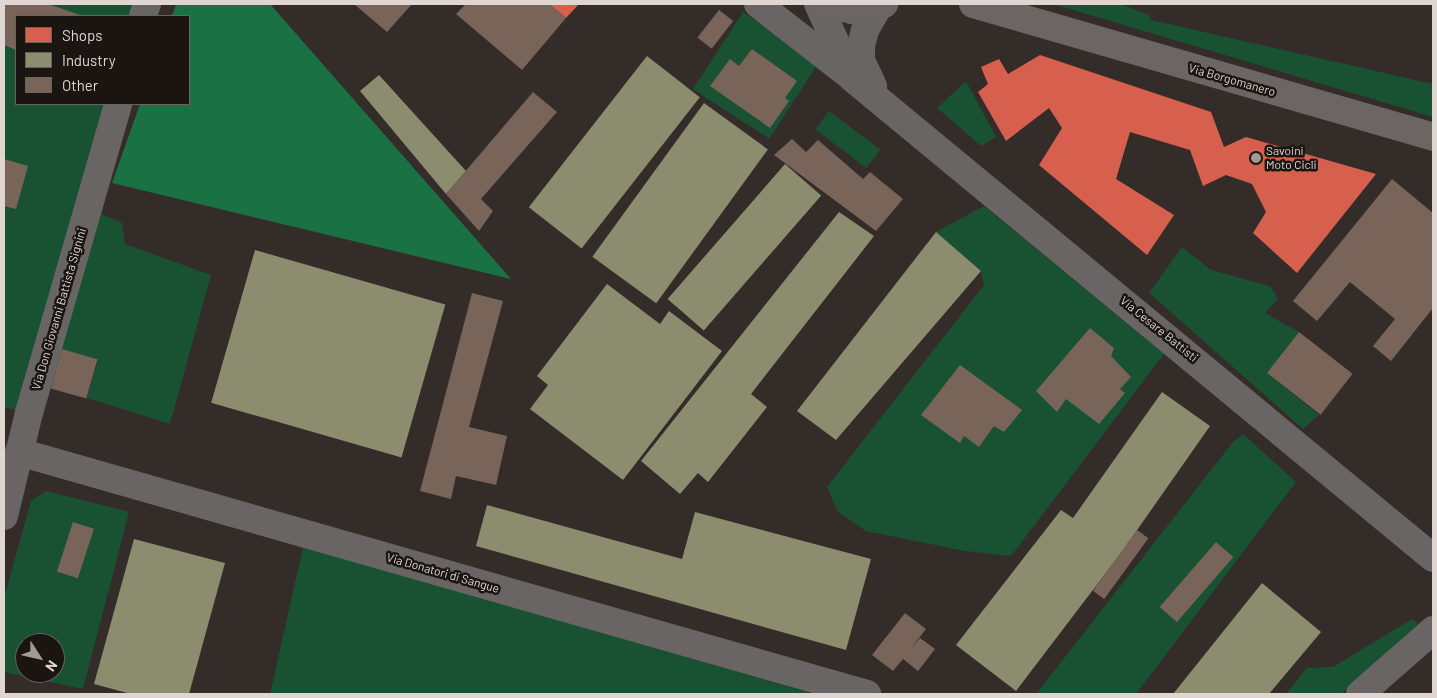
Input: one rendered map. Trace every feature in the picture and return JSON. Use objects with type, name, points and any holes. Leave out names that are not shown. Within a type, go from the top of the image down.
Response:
[{"type":"main road","points":[[826,4],[852,10],[882,5]]},
{"type":"main road","name":"Via Borgomanero","points":[[973,4],[1032,19],[1140,54],[1433,138]]},
{"type":"main road","name":"Via Borgomanero","points":[[1007,4],[1032,19]]},
{"type":"street","name":"Via Cesare Battisti","points":[[758,4],[882,102],[1433,558]]},
{"type":"street","name":"Via Cesare Battisti","points":[[818,4],[852,78]]},
{"type":"street","name":"Via Cesare Battisti","points":[[882,5],[865,30],[861,60],[882,102]]},
{"type":"street","name":"Via Don Giovanni Battista Signini","points":[[4,516],[19,452],[118,105]]},
{"type":"street","name":"Via Donatori di Sangue","points":[[19,452],[867,694]]},
{"type":"street","points":[[1360,694],[1433,630]]},
{"type":"green space","points":[[4,4],[137,4],[134,15],[15,15],[15,105],[109,105],[20,411],[4,407]]},
{"type":"green space","points":[[176,4],[270,4],[511,279],[112,183],[140,105],[190,105],[190,15],[172,15]]},
{"type":"green space","points":[[1053,4],[1121,4],[1149,15],[1151,20],[1433,84],[1433,117]]},
{"type":"green space","points":[[743,12],[819,62],[769,139],[693,89]]},
{"type":"green space","points":[[966,81],[996,137],[981,146],[937,108]]},
{"type":"green space","points":[[829,111],[880,150],[866,168],[815,129]]},
{"type":"green space","points":[[984,206],[1164,354],[1011,556],[965,551],[866,531],[838,512],[827,487],[984,285],[981,271],[936,232]]},
{"type":"green space","points":[[99,213],[122,223],[125,244],[211,275],[170,424],[87,398],[98,359],[62,349]]},
{"type":"green space","points":[[1182,247],[1211,270],[1270,286],[1278,299],[1265,313],[1299,332],[1267,373],[1319,415],[1303,429],[1149,293]]},
{"type":"green space","points":[[1243,434],[1296,482],[1136,694],[1036,694],[1233,442]]},
{"type":"green space","points":[[46,491],[129,512],[83,689],[55,683],[65,683],[65,633],[15,633],[15,674],[4,672],[4,598],[31,501]]},
{"type":"green space","points":[[303,547],[814,694],[270,694]]},
{"type":"green space","points":[[1412,619],[1418,624],[1341,694],[1286,694],[1307,668],[1333,667]]},
{"type":"building: Shops","points":[[549,4],[579,4],[566,18]]},
{"type":"building: Shops","name":"Savoini Moto Cicli","points":[[1040,55],[1211,112],[1224,147],[1246,137],[1376,174],[1297,273],[1253,233],[1266,212],[1252,184],[1226,175],[1203,186],[1190,150],[1130,132],[1116,179],[1174,215],[1147,255],[1039,165],[1062,128],[1049,108],[1006,141],[978,92],[988,84],[981,67],[999,59],[1008,74]]},
{"type":"building: Industry","points":[[647,56],[700,97],[582,249],[529,207]]},
{"type":"building: Industry","points":[[379,75],[466,171],[446,194],[360,91]]},
{"type":"building: Industry","points":[[704,103],[768,149],[656,303],[592,257]]},
{"type":"building: Industry","points":[[785,164],[821,195],[704,331],[668,299]]},
{"type":"building: Industry","points":[[839,212],[874,236],[751,394],[767,407],[708,482],[698,473],[680,494],[641,461]]},
{"type":"building: Industry","points":[[936,232],[981,271],[836,440],[797,411]]},
{"type":"building: Industry","points":[[255,250],[445,305],[402,457],[211,403]]},
{"type":"building: Industry","points":[[607,284],[660,324],[669,311],[722,351],[623,480],[530,409],[548,385],[537,376]]},
{"type":"building: Industry","points":[[1162,392],[1210,426],[1121,553],[1016,691],[956,645],[1061,510],[1073,518]]},
{"type":"building: Industry","points":[[487,505],[682,559],[695,512],[871,559],[846,650],[476,546]]},
{"type":"building: Industry","points":[[134,539],[225,563],[189,694],[131,694],[94,684]]},
{"type":"building: Industry","points":[[1262,583],[1321,632],[1269,694],[1173,694]]},
{"type":"building: Other","points":[[4,4],[48,4],[80,15],[15,15],[15,50],[4,45]]},
{"type":"building: Other","points":[[354,4],[412,4],[387,32]]},
{"type":"building: Other","points":[[466,4],[549,4],[566,18],[522,70],[456,14]]},
{"type":"building: Other","points":[[719,10],[733,21],[712,49],[697,38]]},
{"type":"building: Other","points":[[752,49],[797,81],[785,98],[789,101],[770,128],[710,86],[730,59],[739,66]]},
{"type":"building: Other","points":[[533,92],[557,112],[481,199],[493,211],[479,231],[446,194]]},
{"type":"building: Other","points":[[792,139],[806,152],[818,140],[863,179],[870,172],[903,199],[876,231],[774,155]]},
{"type":"building: Other","points":[[4,159],[28,166],[16,209],[4,206]]},
{"type":"building: Other","points":[[1392,179],[1433,213],[1433,308],[1391,361],[1373,346],[1395,319],[1350,282],[1317,321],[1293,301]]},
{"type":"building: Other","points":[[472,293],[503,301],[469,427],[507,436],[496,485],[456,476],[451,499],[420,491]]},
{"type":"building: Other","points":[[1090,328],[1114,348],[1111,356],[1131,377],[1120,389],[1125,393],[1099,424],[1066,399],[1057,412],[1036,391]]},
{"type":"building: Other","points":[[1299,332],[1353,374],[1321,415],[1267,373]]},
{"type":"building: Other","points":[[62,349],[98,359],[86,399],[51,388]]},
{"type":"building: Other","points":[[960,365],[1022,410],[1004,432],[994,426],[979,447],[964,436],[960,443],[921,415]]},
{"type":"building: Other","points":[[73,522],[94,529],[78,578],[57,571]]},
{"type":"building: Other","points":[[1137,530],[1148,538],[1104,599],[1093,591]]},
{"type":"building: Other","points":[[1216,542],[1233,557],[1177,622],[1160,607]]},
{"type":"building: Other","points":[[905,613],[926,629],[909,651],[920,638],[935,649],[918,671],[903,659],[893,671],[872,655]]},
{"type":"place","name":"Savoini Moto Cicli","points":[[1256,158]]}]
